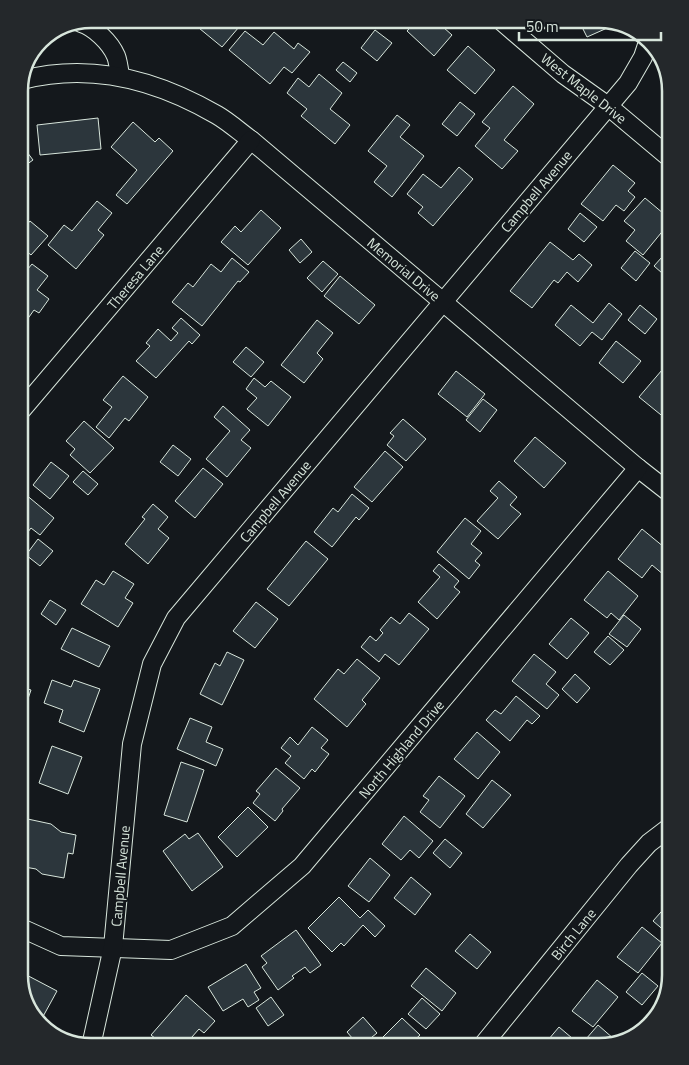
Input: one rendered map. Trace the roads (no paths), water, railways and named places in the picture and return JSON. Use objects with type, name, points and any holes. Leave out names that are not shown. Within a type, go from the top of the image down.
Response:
[{"type":"street","points":[[90,27],[102,37],[116,55],[120,76]]},
{"type":"street","name":"West Maple Drive","points":[[509,28],[563,74],[608,106],[662,151]]},
{"type":"street","name":"Campbell Avenue","points":[[92,1037],[113,947],[132,744],[152,664],[176,618],[628,83],[645,49]]},
{"type":"street","name":"Memorial Drive","points":[[29,78],[39,75],[81,72],[120,76],[148,83],[183,97],[218,116],[251,140],[662,487]]},
{"type":"street","name":"Theresa Lane","points":[[28,403],[251,140]]},
{"type":"street","name":"North Highland Drive","points":[[27,931],[61,946],[172,950],[232,926],[302,866],[638,468]]},
{"type":"street","name":"Birch Lane","points":[[489,1038],[628,865],[649,843],[662,833]]}]
